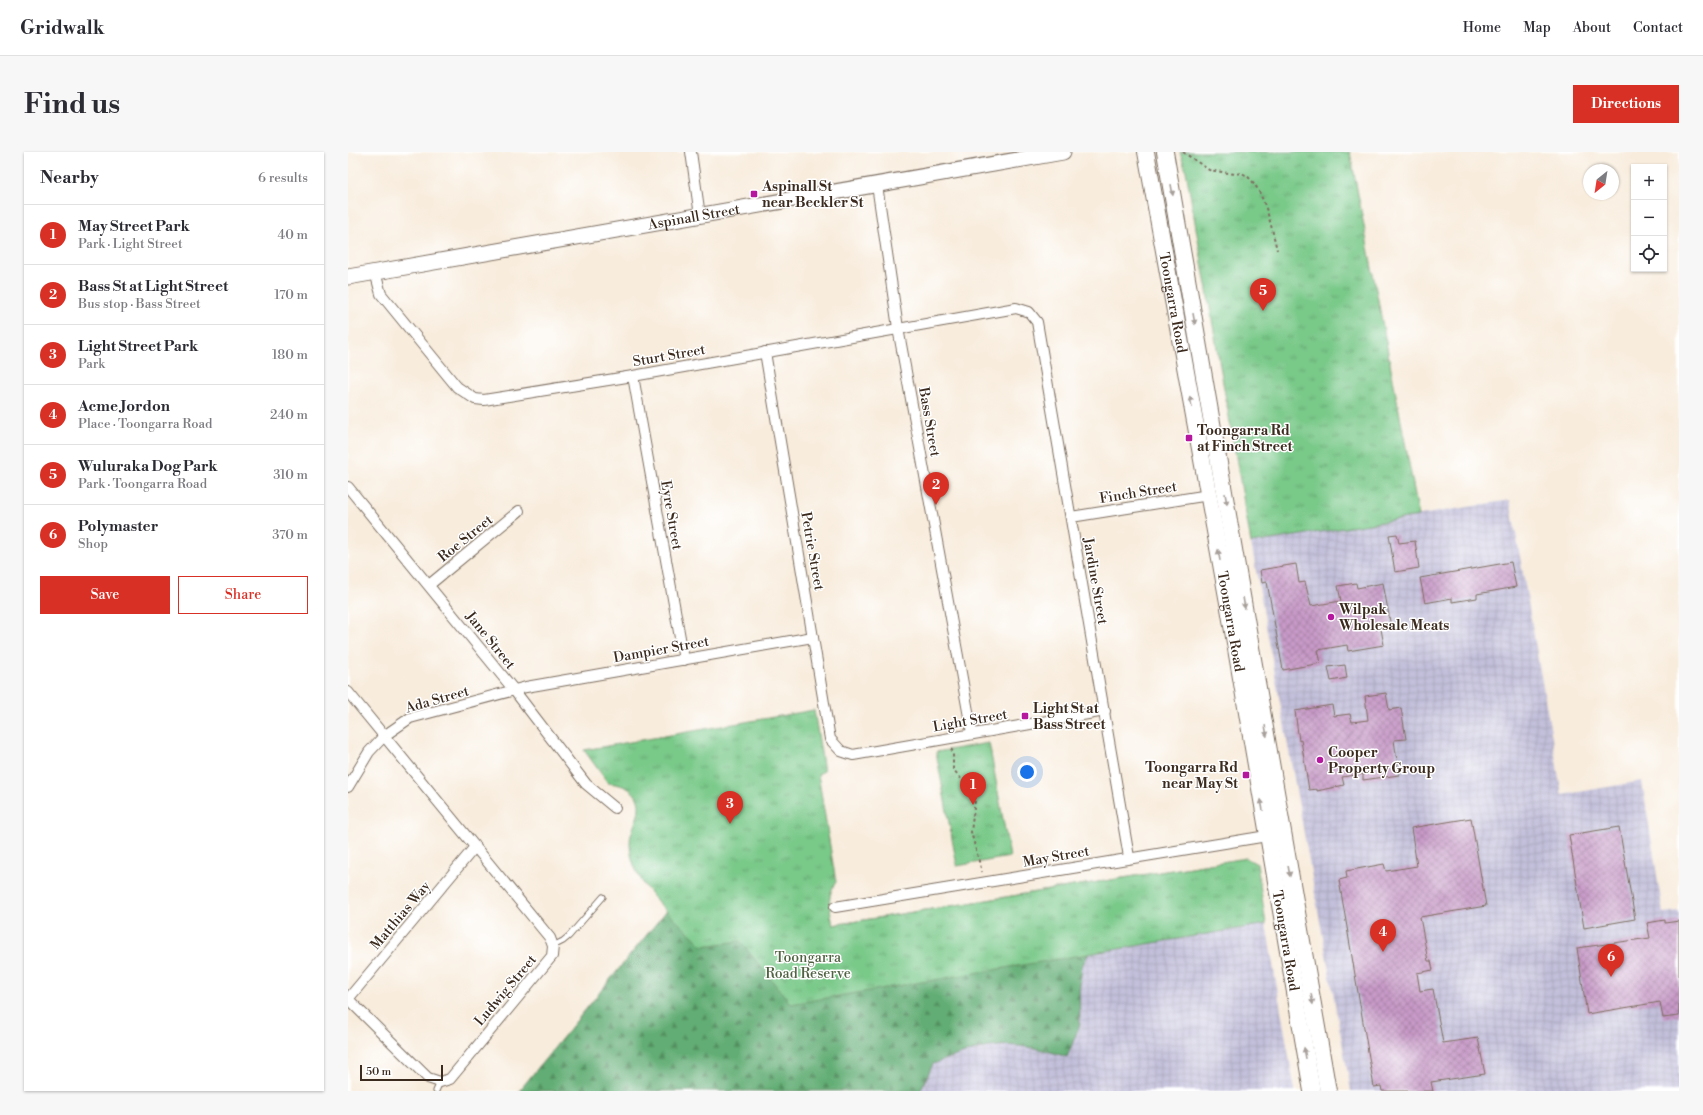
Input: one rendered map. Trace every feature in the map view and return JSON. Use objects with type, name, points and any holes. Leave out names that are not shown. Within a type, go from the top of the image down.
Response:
[{"type":"main road","name":"Aspinall Street","points":[[348,276],[1063,152]]},
{"type":"main road","name":"Toongarra Road","points":[[1146,152],[1208,495],[1275,834],[1328,1091]]},
{"type":"main road","name":"Toongarra Road","points":[[1172,154],[1238,564],[1312,1091]]},
{"type":"street","points":[[691,152],[700,216]]},
{"type":"street","name":"Bass Street","points":[[877,185],[898,328],[972,733]]},
{"type":"street","name":"Sturt Street","points":[[375,272],[381,294],[457,387],[475,399],[484,400],[633,376],[1016,308],[1029,312]]},
{"type":"street","name":"Jardine Street","points":[[1029,312],[1037,322],[1130,857]]},
{"type":"street","name":"Petrie Street","points":[[765,352],[830,739],[841,751]]},
{"type":"street","name":"Eyre Street","points":[[633,376],[684,660]]},
{"type":"street","name":"Jane Street","points":[[348,487],[514,690],[586,784],[615,808]]},
{"type":"street","name":"Finch Street","points":[[1071,517],[1208,495]]},
{"type":"street","name":"Roe Street","points":[[428,585],[519,511]]},
{"type":"street","name":"Dampier Street","points":[[514,690],[813,637]]},
{"type":"street","name":"Ada Street","points":[[348,787],[369,752],[384,736],[410,718],[514,690]]},
{"type":"street","name":"Ludwig Street","points":[[348,692],[474,848],[550,938],[553,946],[552,956],[450,1079],[438,1086],[348,999]]},
{"type":"street","name":"Light Street","points":[[841,751],[853,755],[972,733],[1105,711]]},
{"type":"street","name":"May Street","points":[[835,907],[1275,834]]},
{"type":"street","name":"Matthias Way","points":[[348,999],[474,848]]},
{"type":"lane","points":[[553,946],[564,941],[603,897]]},
{"type":"path","points":[[1172,154],[1183,153],[1209,170],[1235,174],[1241,172],[1250,177],[1258,190],[1268,215],[1276,250]]},
{"type":"path","points":[[945,738],[952,752],[953,769],[973,793],[975,800],[971,832],[984,883]]},
{"type":"shaded area","points":[[1510,500],[1562,795],[1642,781],[1663,913],[1679,911],[1679,1091],[1351,1091],[1251,543]]},
{"type":"shaded area","points":[[1266,924],[1295,1091],[851,1091],[791,1004]]},
{"type":"green space","points":[[1180,152],[1350,152],[1419,516],[1251,543],[1186,171]]},
{"type":"green space","name":"Toongarra Road Reserve","points":[[814,710],[824,771],[818,774],[836,882],[830,898],[833,925],[1246,858],[1257,864],[1266,924],[791,1004],[740,941],[703,946],[656,900],[646,887],[632,859],[630,838],[639,811],[638,800],[633,792],[626,787],[608,783],[584,750]]},
{"type":"green space","points":[[989,743],[1010,857],[957,866],[936,752]]},
{"type":"green space","name":"Toongarra Road Reserve","points":[[1229,861],[1240,868],[1092,947],[1082,966],[1079,993],[1080,1024],[1067,1057],[1030,1047],[999,1046],[984,1048],[933,1064],[920,1091],[519,1091],[667,910],[703,946]]},
{"type":"building","points":[[1397,534],[1399,543],[1415,541],[1419,568],[1395,572],[1389,535]]},
{"type":"building","points":[[1511,562],[1516,587],[1477,594],[1477,598],[1452,602],[1452,598],[1425,603],[1420,578]]},
{"type":"building","name":"Wilpak Wholesale Meats","points":[[1296,564],[1299,583],[1305,582],[1311,606],[1341,601],[1338,586],[1356,583],[1357,588],[1383,583],[1391,627],[1381,629],[1384,645],[1348,651],[1347,645],[1318,650],[1321,663],[1283,670],[1267,582],[1262,583],[1260,570]]},
{"type":"building","points":[[1345,665],[1347,678],[1331,681],[1328,667]]},
{"type":"building","points":[[1386,693],[1389,710],[1401,708],[1406,739],[1394,740],[1399,775],[1363,780],[1363,774],[1342,777],[1344,785],[1317,791],[1317,789],[1309,790],[1301,740],[1299,741],[1295,711],[1332,705],[1334,716],[1350,714],[1352,722],[1368,720],[1365,696]]},
{"type":"building","points":[[1471,818],[1486,906],[1420,917],[1428,961],[1431,961],[1433,970],[1417,973],[1420,991],[1433,989],[1443,1043],[1478,1038],[1485,1074],[1431,1082],[1433,1091],[1382,1091],[1381,1086],[1374,1087],[1339,880],[1347,878],[1346,871],[1384,864],[1386,871],[1417,866],[1411,828]]},
{"type":"building","points":[[1619,827],[1635,919],[1584,928],[1569,835]]},
{"type":"building","points":[[1665,920],[1665,923],[1679,921],[1679,1016],[1663,1018],[1660,1002],[1587,1014],[1577,948],[1650,938],[1647,923]]},
{"type":"place","name":"Aspinall St near Beckler St","points":[[754,194]]},
{"type":"place","name":"Wuluraka Dog Park","points":[[1263,311]]},
{"type":"place","name":"Toongarra Rd at Finch Street","points":[[1189,438]]},
{"type":"place","name":"Bass St at Light Street","points":[[936,505]]},
{"type":"place","name":"Wilpak Wholesale Meats","points":[[1331,617]]},
{"type":"place","name":"Light St at Bass Street","points":[[1025,716]]},
{"type":"place","name":"Cooper Property Group","points":[[1320,760]]},
{"type":"place","name":"Toongarra Rd near May St","points":[[1246,775]]},
{"type":"place","name":"May Street Park","points":[[973,805]]},
{"type":"place","name":"Light Street Park","points":[[730,824]]},
{"type":"place","name":"Acme Jordon","points":[[1383,952]]},
{"type":"place","name":"Polymaster","points":[[1611,977]]}]
